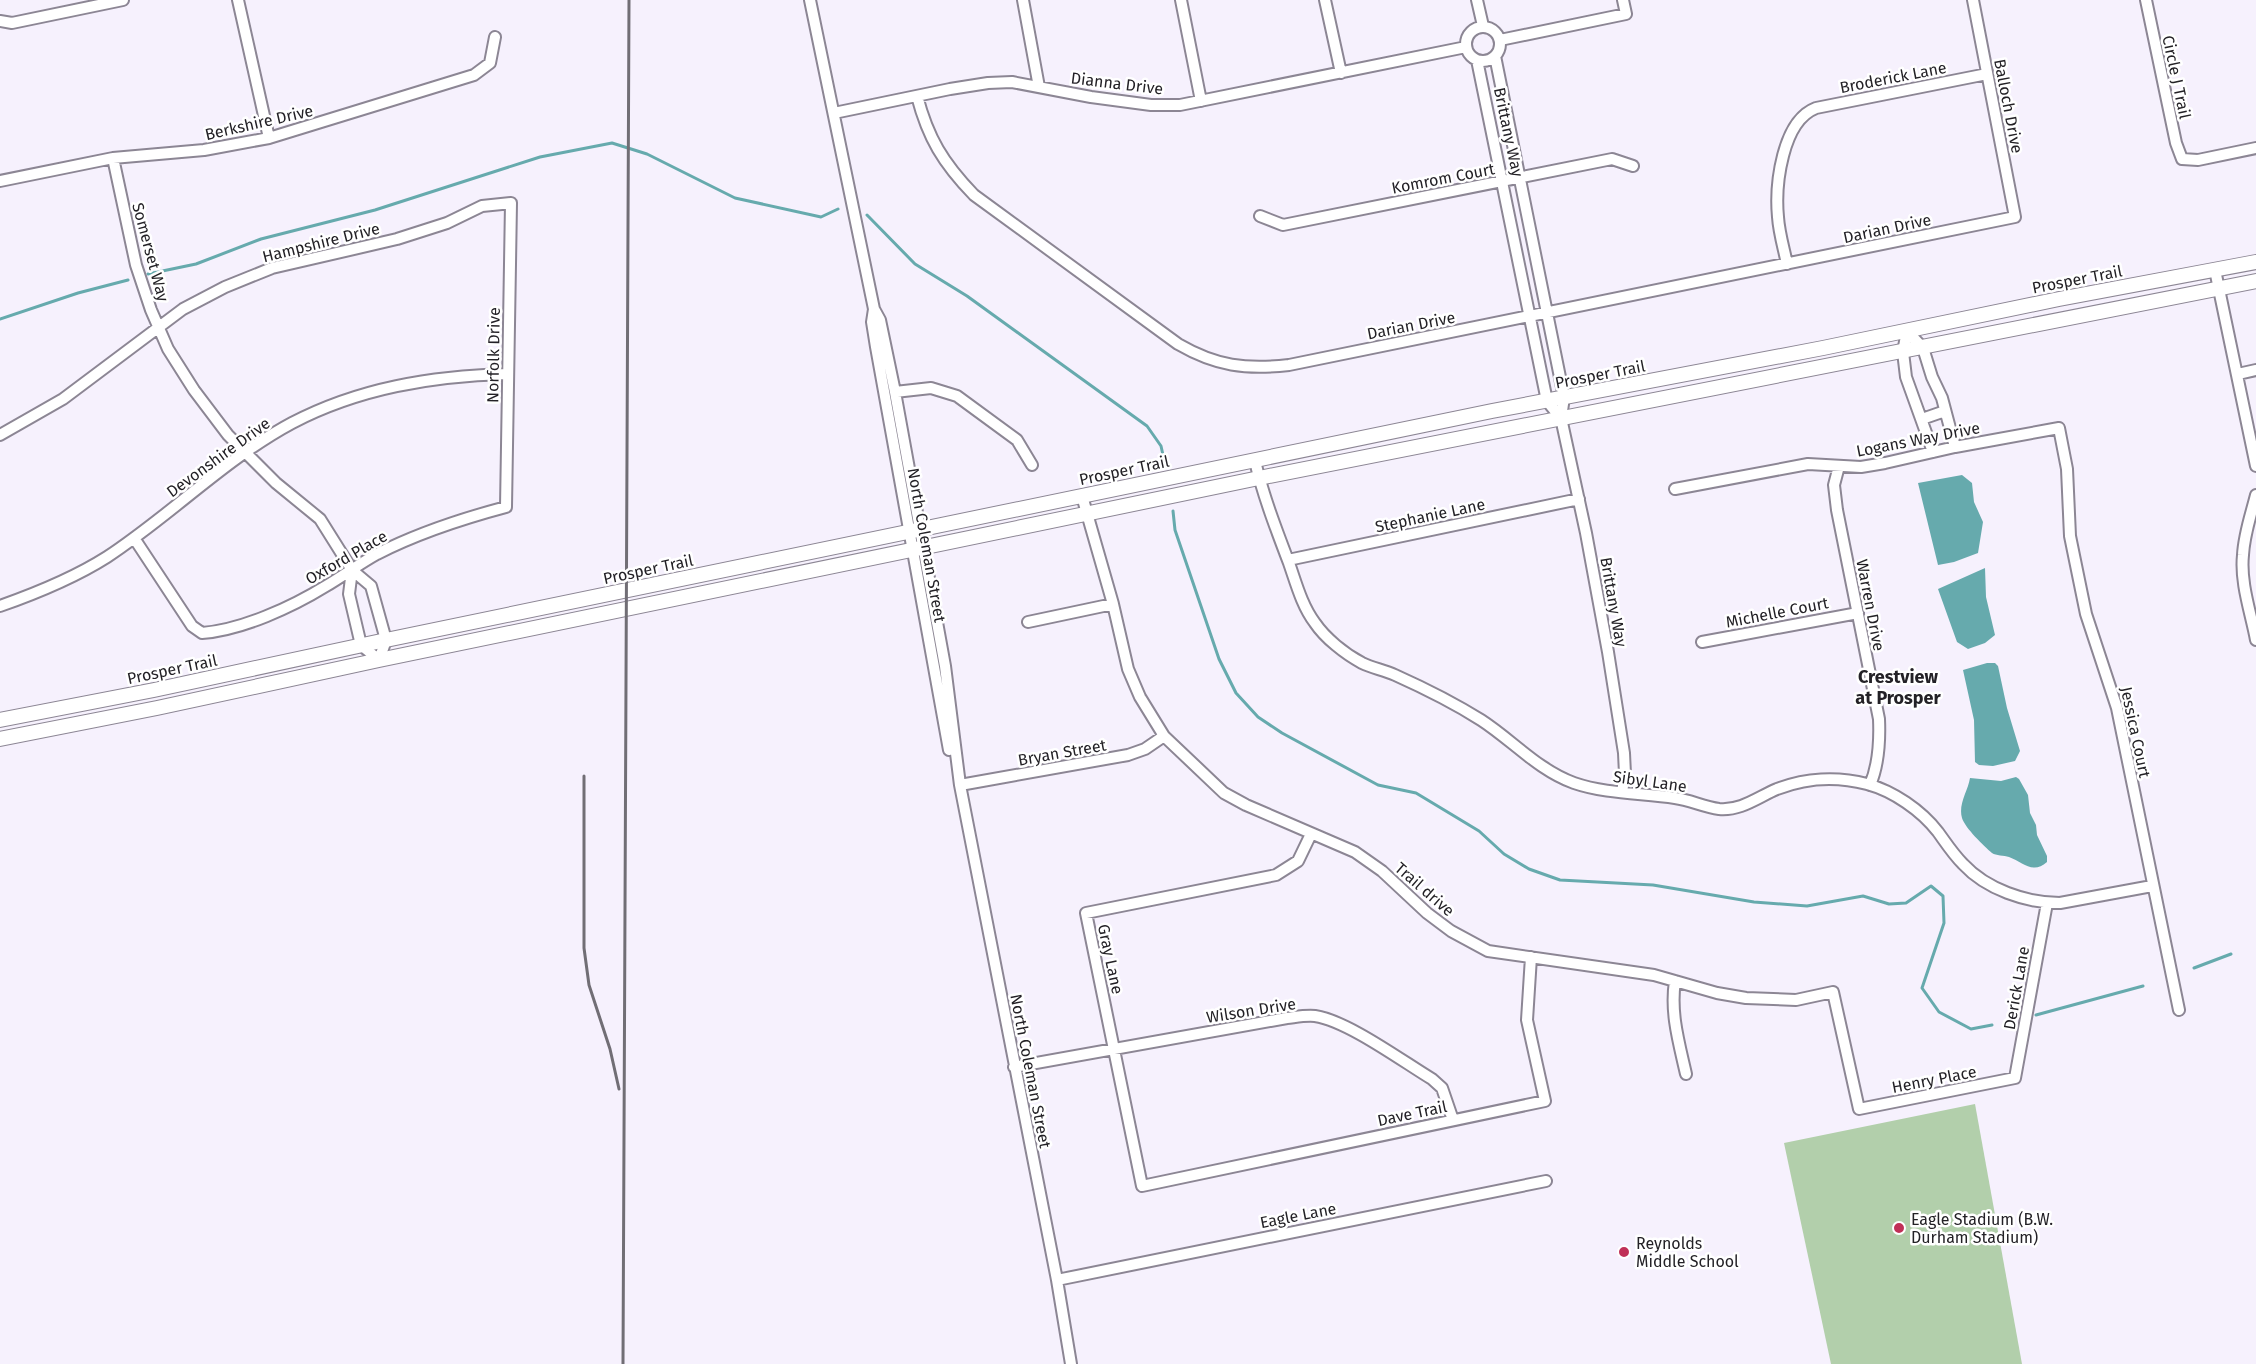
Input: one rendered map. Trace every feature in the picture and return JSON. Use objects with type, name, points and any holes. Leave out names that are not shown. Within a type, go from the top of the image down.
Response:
[{"type":"main road","name":"Prosper Trail","points":[[0,720],[1564,397],[2256,262]]},
{"type":"main road","name":"Prosper Trail","points":[[0,739],[1259,478],[2256,281]]},
{"type":"main road","points":[[154,690],[158,708]]},
{"type":"street","points":[[0,21],[12,23],[123,0]]},
{"type":"street","points":[[238,0],[269,138]]},
{"type":"street","name":"North Coleman Street","points":[[810,0],[874,309],[880,320],[895,392],[915,532]]},
{"type":"street","points":[[1023,0],[1040,87]]},
{"type":"street","points":[[1181,0],[1201,101]]},
{"type":"street","points":[[1325,0],[1341,73]]},
{"type":"street","points":[[1477,0],[1483,26]]},
{"type":"street","points":[[1500,40],[1626,14],[1623,0]]},
{"type":"street","name":"Balloch Drive","points":[[1973,0],[2015,217]]},
{"type":"street","name":"Circle J Trail","points":[[2146,0],[2176,143],[2182,159],[2198,160],[2256,148]]},
{"type":"street","points":[[1483,26],[1494,30],[1500,40],[1495,56],[1483,61],[1477,60],[1466,47],[1468,35],[1477,27],[1483,26]]},
{"type":"street","name":"Berkshire Drive","points":[[0,181],[113,159],[204,150],[269,138],[474,75],[490,63],[495,38]]},
{"type":"street","name":"Dianna Drive","points":[[834,112],[988,82],[1012,82],[1091,97],[1151,105],[1180,105],[1466,47]]},
{"type":"street","name":"Brittany Way","points":[[1495,56],[1564,397],[1561,418],[1580,499],[1624,753],[1625,774],[1622,792]]},
{"type":"street","name":"Brittany Way","points":[[1477,60],[1504,181],[1547,401],[1561,418]]},
{"type":"street","name":"Broderick Lane","points":[[1787,264],[1778,218],[1779,183],[1785,148],[1797,122],[1805,112],[1987,74]]},
{"type":"street","name":"Darian Drive","points":[[917,96],[925,126],[936,147],[947,165],[974,195],[1178,344],[1214,361],[1248,367],[1289,365],[2015,217]]},
{"type":"street","name":"Somerset Way","points":[[113,159],[136,265],[168,348],[211,414],[245,453],[276,483],[320,519],[352,570],[370,586],[386,640]]},
{"type":"street","name":"Komrom Court","points":[[1260,216],[1283,225],[1612,159],[1633,166]]},
{"type":"street","name":"Hampshire Drive","points":[[0,435],[63,399],[158,326],[202,298],[272,268],[397,239],[447,223],[482,206],[511,203]]},
{"type":"street","name":"Norfolk Drive","points":[[506,507],[511,203]]},
{"type":"street","points":[[2215,270],[2256,466]]},
{"type":"street","name":"North Coleman Street","points":[[874,309],[872,322],[876,347],[945,666],[960,785],[1057,1280],[1071,1364]]},
{"type":"street","points":[[1907,331],[1923,348],[1932,377],[1942,398],[1955,447]]},
{"type":"street","points":[[1907,331],[1903,352],[1906,377],[1933,452]]},
{"type":"street","points":[[2238,374],[2256,370]]},
{"type":"street","name":"Devonshire Drive","points":[[0,606],[65,580],[106,558],[245,453],[291,423],[344,400],[432,378],[507,374]]},
{"type":"street","points":[[895,392],[931,388],[957,396],[1017,440],[1032,465]]},
{"type":"street","points":[[1922,419],[1945,411]]},
{"type":"street","name":"Logans Way Drive","points":[[1675,489],[1808,464],[1861,467],[2059,428]]},
{"type":"street","name":"Jessica Court","points":[[2059,428],[2067,469],[2070,536],[2086,614],[2117,708],[2179,1010]]},
{"type":"street","name":"Sibyl Lane","points":[[1255,461],[1302,599],[1315,624],[1336,645],[1361,662],[1394,675],[1449,702],[1483,722],[1555,774],[1574,783],[1622,792],[1676,798],[1725,809],[1748,804],[1784,787],[1811,780],[1837,780],[1870,785],[1892,795],[1921,814],[1964,866],[1989,884],[2017,895],[2047,903],[2082,900],[2152,886]]},
{"type":"street","name":"Warren Drive","points":[[1839,466],[1834,485],[1837,510],[1879,719],[1878,755],[1870,785]]},
{"type":"street","points":[[2256,495],[2246,532],[2243,565],[2256,640]]},
{"type":"street","name":"Trail drive","points":[[1082,496],[1113,604],[1128,669],[1140,698],[1164,736],[1224,793],[1355,852],[1382,871],[1427,913],[1451,931],[1488,951],[1633,972],[1746,998],[1796,1000],[1833,992],[1859,1109]]},
{"type":"street","name":"Stephanie Lane","points":[[1288,560],[1580,499]]},
{"type":"street","name":"Oxford Place","points":[[134,538],[192,626],[202,633],[240,624],[285,607],[307,597],[388,549],[439,526],[506,507]]},
{"type":"street","points":[[352,570],[349,594],[361,645],[379,660],[386,640]]},
{"type":"street","points":[[1028,622],[1113,604]]},
{"type":"street","name":"Michelle Court","points":[[1702,642],[1858,613]]},
{"type":"street","name":"Bryan Street","points":[[960,785],[1128,755],[1145,749],[1164,736]]},
{"type":"street","name":"Gray Lane","points":[[1142,1185],[1086,913],[1276,875],[1298,861],[1311,834]]},
{"type":"street","name":"Derick Lane","points":[[2015,1078],[2047,903]]},
{"type":"street","name":"Dave Trail","points":[[1142,1185],[1545,1101],[1527,1020],[1531,957]]},
{"type":"street","points":[[1675,981],[1672,998],[1673,1014],[1686,1074]]},
{"type":"street","name":"Wilson Drive","points":[[1014,1067],[1287,1018],[1314,1016],[1332,1020],[1349,1028],[1432,1078],[1442,1088],[1453,1120]]},
{"type":"street","name":"Henry Place","points":[[1859,1109],[2015,1078]]},
{"type":"street","name":"Eagle Lane","points":[[1057,1280],[1546,1181]]},
{"type":"green space","name":"Eagle Stadium (B.W. Durham Stadium)","points":[[1975,1104],[2022,1364],[1831,1364],[1784,1143]]},
{"type":"water","points":[[1962,475],[1972,483],[1974,502],[1983,522],[1978,553],[1938,565],[1918,483]]},
{"type":"water","points":[[1985,568],[1986,597],[1995,635],[1985,643],[1968,649],[1957,642],[1938,589]]},
{"type":"water","points":[[1995,663],[1998,666],[2007,708],[2020,751],[2015,761],[1993,766],[1979,765],[1975,762],[1974,720],[1963,670]]},
{"type":"water","points":[[2016,777],[2028,795],[2030,813],[2047,856],[2047,862],[2042,866],[2028,866],[2009,857],[1992,853],[1971,832],[1962,818],[1962,803],[1970,778],[2001,781]]},
{"type":"waterway","points":[[148,274],[196,264],[261,239],[375,210],[540,157],[612,143],[647,154],[735,198],[821,217],[838,209]]},
{"type":"waterway","points":[[867,215],[915,264],[967,296],[1147,426],[1161,446],[1165,464]]},
{"type":"waterway","points":[[0,319],[78,293],[128,280]]},
{"type":"waterway","points":[[1173,511],[1175,530],[1219,659],[1236,693],[1258,717],[1282,733],[1378,785],[1416,793],[1479,831],[1504,854],[1529,869],[1560,880],[1653,885],[1754,902],[1807,906],[1863,896],[1889,904],[1906,903],[1931,886],[1943,896],[1944,923],[1922,988],[1939,1012],[1971,1029],[1992,1025]]},
{"type":"waterway","points":[[2194,968],[2231,954]]},
{"type":"waterway","points":[[2036,1015],[2143,986]]},
{"type":"railway","points":[[623,1364],[629,0]]},
{"type":"railway","points":[[584,776],[584,948],[589,985],[610,1049],[619,1089]]},
{"type":"place","name":"Eagle Stadium (B.W. Durham Stadium)","points":[[1899,1228]]},
{"type":"place","name":"Reynolds Middle School","points":[[1624,1252]]},
{"type":"district","name":"Crestview at Prosper","points":[[1898,687]]}]
